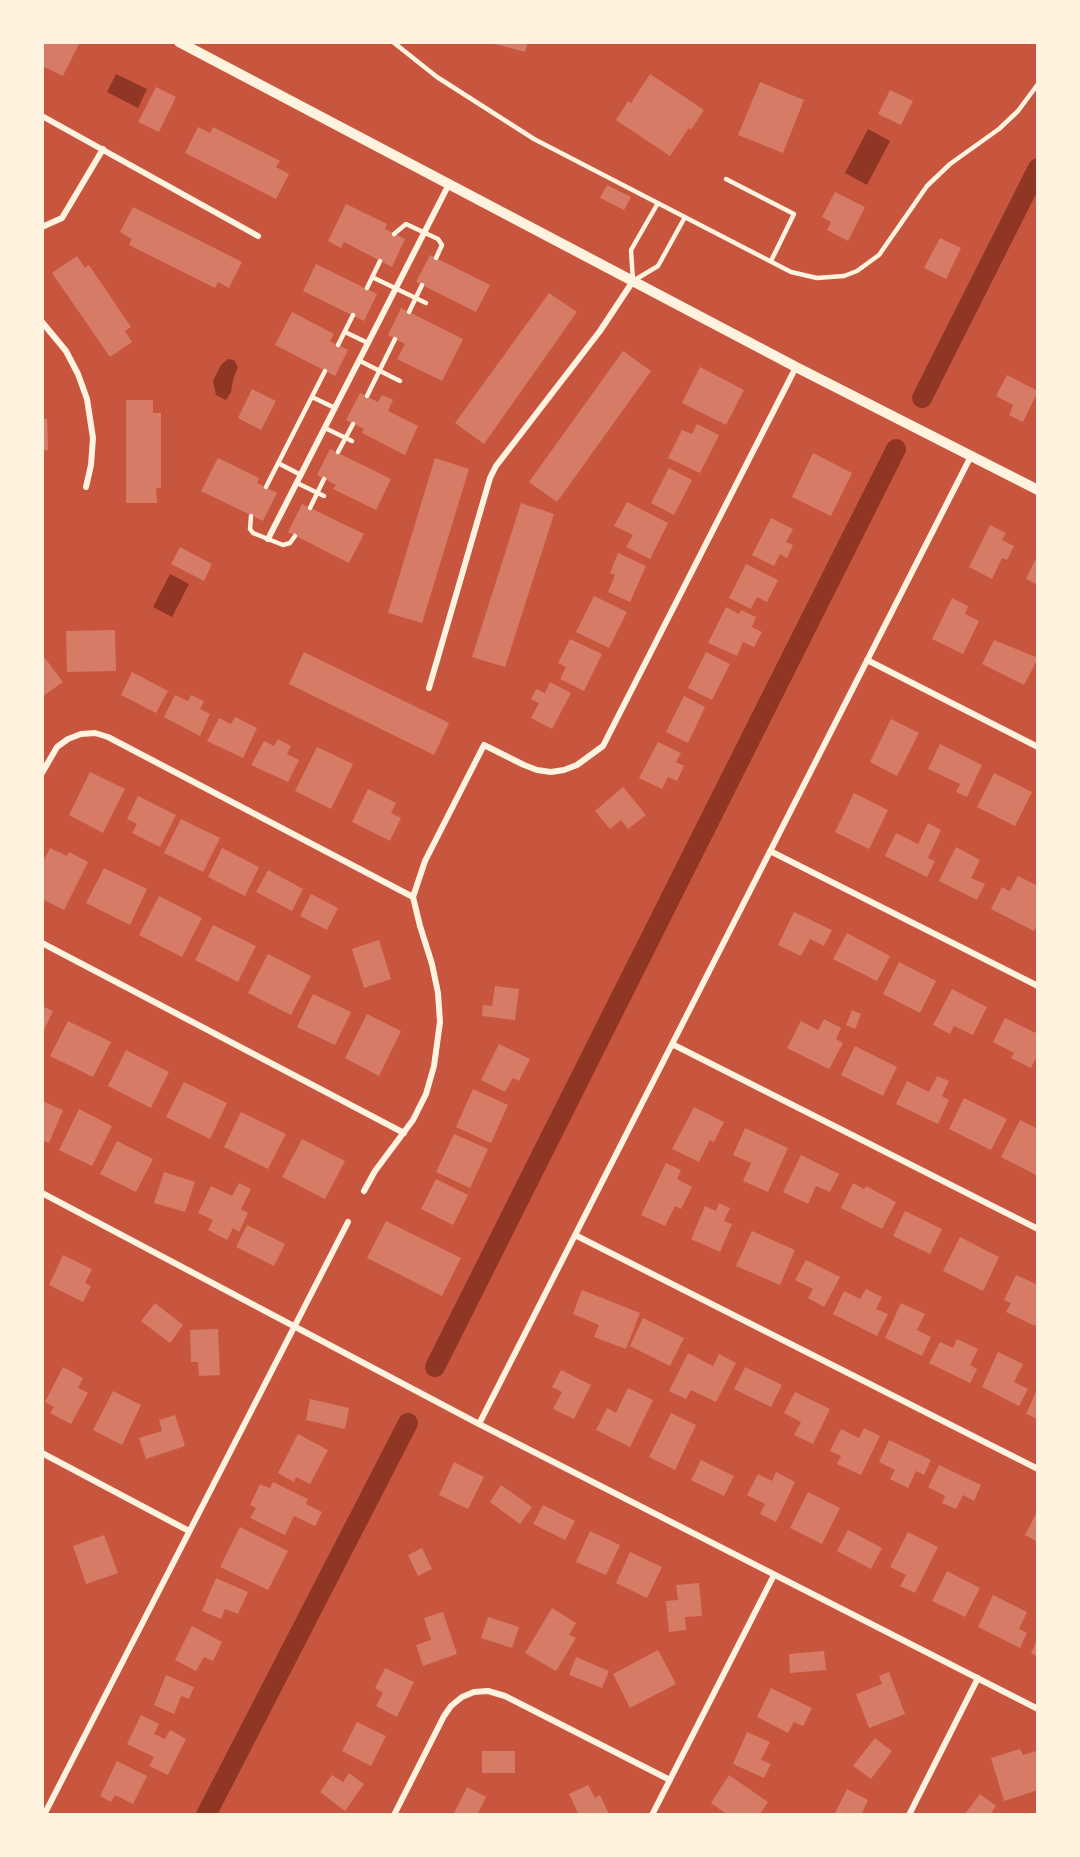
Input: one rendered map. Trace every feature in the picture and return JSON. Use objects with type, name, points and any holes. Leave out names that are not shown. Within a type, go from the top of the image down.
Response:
[{"type":"street","points":[[179,42],[633,281],[1038,490]]},
{"type":"street","points":[[42,116],[258,236]]},
{"type":"street","points":[[42,228],[62,218],[103,149]]},
{"type":"street","points":[[268,539],[449,184]]},
{"type":"street","points":[[429,688],[490,478],[496,466],[600,331],[633,281]]},
{"type":"street","points":[[42,322],[66,351],[87,399],[93,438],[91,465],[86,487]]},
{"type":"street","points":[[364,1191],[375,1171],[404,1133],[426,1094],[437,1051],[440,1022],[438,993],[432,964],[413,897],[425,861],[484,745],[524,765],[551,772],[577,765],[603,746],[796,366]]},
{"type":"street","points":[[478,1424],[971,456]]},
{"type":"street","points":[[867,660],[1038,747]]},
{"type":"street","points":[[42,773],[57,747],[68,739],[88,734],[108,736],[413,897]]},
{"type":"street","points":[[770,851],[1038,986]]},
{"type":"street","points":[[42,943],[404,1133]]},
{"type":"street","points":[[672,1044],[1038,1229]]},
{"type":"street","points":[[42,1193],[478,1424],[1038,1709]]},
{"type":"street","points":[[45,1815],[348,1222]]},
{"type":"street","points":[[575,1235],[1038,1469]]},
{"type":"street","points":[[42,1453],[189,1530]]},
{"type":"street","points":[[652,1815],[774,1575]]},
{"type":"street","points":[[909,1815],[978,1678]]},
{"type":"street","points":[[394,1815],[444,1716],[462,1697],[474,1692],[488,1691],[505,1696],[670,1780]]},
{"type":"lane","points":[[393,42],[437,77],[534,139],[791,272],[817,278],[844,276],[869,264],[888,245],[903,219],[927,186],[950,164],[999,129],[1018,111],[1038,84]]},
{"type":"lane","points":[[726,179],[794,214],[771,261]]},
{"type":"lane","points":[[658,203],[631,250],[633,281],[658,266],[685,218]]},
{"type":"lane","points":[[394,234],[406,224],[438,239],[442,245],[436,258]]},
{"type":"lane","points":[[367,288],[380,261]]},
{"type":"lane","points":[[372,277],[426,303]]},
{"type":"lane","points":[[409,312],[422,285]]},
{"type":"lane","points":[[338,345],[353,315]]},
{"type":"lane","points":[[345,332],[368,343]]},
{"type":"lane","points":[[367,396],[395,339]]},
{"type":"lane","points":[[360,361],[400,381]]},
{"type":"lane","points":[[266,487],[325,371]]},
{"type":"lane","points":[[312,397],[335,408]]},
{"type":"lane","points":[[338,452],[353,424]]},
{"type":"lane","points":[[325,428],[352,441]]},
{"type":"lane","points":[[278,464],[301,475]]},
{"type":"lane","points":[[310,508],[324,479]]},
{"type":"lane","points":[[297,483],[324,496]]},
{"type":"lane","points":[[252,516],[250,529],[253,533],[283,545],[290,543],[295,536]]},
{"type":"shaded area","points":[[116,74],[147,89],[138,108],[107,92]]},
{"type":"shaded area","points":[[868,129],[890,141],[867,185],[845,173]]},
{"type":"shaded area","points":[[228,359],[234,360],[238,367],[231,392],[226,400],[216,395],[213,381],[221,365]]},
{"type":"shaded area","points":[[170,574],[189,584],[172,617],[153,607]]},
{"type":"building","points":[[42,42],[79,44],[63,76],[42,66]]},
{"type":"building","points":[[487,42],[528,42],[525,52]]},
{"type":"building","points":[[650,74],[704,110],[670,156],[616,120],[628,101],[631,103]]},
{"type":"building","points":[[760,82],[804,100],[783,153],[738,135]]},
{"type":"building","points":[[156,87],[176,97],[159,132],[138,122]]},
{"type":"building","points":[[890,90],[913,101],[901,125],[878,114]]},
{"type":"building","points":[[198,127],[210,133],[213,127],[280,161],[276,167],[289,174],[276,199],[185,153]]},
{"type":"building","points":[[607,185],[631,197],[624,210],[600,198]]},
{"type":"building","points":[[835,192],[865,207],[848,241],[827,230],[831,222],[822,217]]},
{"type":"building","points":[[346,204],[387,224],[385,229],[405,239],[392,267],[344,242],[341,248],[328,241]]},
{"type":"building","points":[[133,207],[242,262],[229,288],[218,282],[215,288],[129,245],[132,239],[120,232]]},
{"type":"building","points":[[940,238],[961,248],[946,279],[924,268]]},
{"type":"building","points":[[430,255],[490,285],[476,312],[416,282]]},
{"type":"building","points":[[77,256],[85,268],[89,265],[131,327],[125,331],[132,342],[110,357],[52,273]]},
{"type":"building","points":[[316,264],[377,294],[364,321],[303,291]]},
{"type":"building","points":[[549,293],[577,312],[484,444],[455,423]]},
{"type":"building","points":[[401,308],[463,339],[442,381],[397,359],[405,344],[388,335]]},
{"type":"building","points":[[292,312],[334,334],[330,341],[348,350],[335,376],[275,345]]},
{"type":"building","points":[[623,351],[651,371],[557,502],[529,482]]},
{"type":"building","points":[[700,367],[744,390],[726,425],[682,403]]},
{"type":"building","points":[[1007,375],[1038,391],[1023,422],[1009,415],[1013,405],[996,396]]},
{"type":"building","points":[[252,389],[276,401],[261,430],[238,418]]},
{"type":"building","points":[[360,393],[378,402],[382,395],[393,400],[388,411],[418,426],[405,455],[362,433],[364,429],[346,420]]},
{"type":"building","points":[[126,400],[153,400],[153,413],[161,413],[161,488],[156,488],[157,503],[126,503]]},
{"type":"building","points":[[42,419],[47,419],[48,450],[42,451]]},
{"type":"building","points":[[697,424],[719,435],[700,473],[668,458],[682,430],[692,434]]},
{"type":"building","points":[[330,449],[391,479],[376,510],[333,489],[336,485],[317,475]]},
{"type":"building","points":[[813,453],[852,473],[831,516],[792,497]]},
{"type":"building","points":[[218,458],[259,478],[257,483],[277,493],[263,521],[201,491]]},
{"type":"building","points":[[435,458],[469,469],[422,623],[388,613]]},
{"type":"building","points":[[669,468],[692,480],[674,515],[651,503]]},
{"type":"building","points":[[627,502],[668,523],[650,559],[626,547],[633,535],[614,526]]},
{"type":"building","points":[[521,503],[554,514],[505,667],[472,657]]},
{"type":"building","points":[[302,504],[364,534],[349,563],[288,532]]},
{"type":"building","points":[[771,518],[793,529],[786,542],[793,545],[787,558],[780,554],[774,566],[752,555]]},
{"type":"building","points":[[990,525],[1006,533],[1002,540],[1014,546],[1007,560],[1002,558],[992,579],[969,567]]},
{"type":"building","points":[[180,547],[212,564],[204,581],[171,564]]},
{"type":"building","points":[[618,553],[646,566],[630,602],[608,592],[615,575],[610,573]]},
{"type":"building","points":[[1038,554],[1038,585],[1026,579]]},
{"type":"building","points":[[746,564],[778,580],[767,602],[757,597],[751,609],[729,598]]},
{"type":"building","points":[[594,596],[627,612],[609,648],[576,632]]},
{"type":"building","points":[[952,598],[968,606],[965,614],[979,621],[963,654],[932,639]]},
{"type":"building","points":[[726,607],[739,614],[741,610],[756,617],[752,627],[762,632],[754,647],[743,642],[737,656],[708,643]]},
{"type":"building","points":[[115,630],[116,671],[67,672],[66,631]]},
{"type":"building","points":[[570,639],[602,654],[584,691],[560,679],[566,667],[558,663]]},
{"type":"building","points":[[994,640],[1038,658],[1024,685],[982,664]]},
{"type":"building","points":[[304,652],[449,723],[434,755],[289,684]]},
{"type":"building","points":[[706,652],[730,664],[712,700],[688,688]]},
{"type":"building","points":[[44,657],[63,682],[43,696],[42,659]]},
{"type":"building","points":[[132,672],[168,691],[156,713],[121,695]]},
{"type":"building","points":[[550,682],[571,693],[552,729],[531,718],[539,703],[531,699],[536,689],[545,693]]},
{"type":"building","points":[[175,695],[188,701],[191,695],[204,701],[200,709],[210,714],[200,736],[164,717]]},
{"type":"building","points":[[684,696],[705,707],[688,743],[666,732]]},
{"type":"building","points":[[235,717],[257,728],[243,758],[207,741],[219,718],[231,724]]},
{"type":"building","points":[[891,719],[919,733],[897,776],[870,762]]},
{"type":"building","points":[[278,739],[291,746],[287,754],[299,760],[288,782],[251,765],[264,741],[274,746]]},
{"type":"building","points":[[658,742],[681,753],[676,762],[684,766],[677,781],[668,777],[662,789],[639,778]]},
{"type":"building","points":[[940,744],[982,765],[967,797],[956,792],[960,784],[928,769]]},
{"type":"building","points":[[317,747],[353,764],[331,809],[295,791]]},
{"type":"building","points":[[90,772],[125,789],[103,833],[69,815]]},
{"type":"building","points":[[994,773],[1032,792],[1015,826],[977,807]]},
{"type":"building","points":[[623,787],[646,815],[628,829],[621,820],[610,829],[595,811]]},
{"type":"building","points":[[368,789],[396,803],[391,813],[401,818],[390,841],[352,822]]},
{"type":"building","points":[[854,793],[888,810],[869,849],[835,832]]},
{"type":"building","points":[[138,796],[176,815],[160,847],[132,833],[137,824],[127,819]]},
{"type":"building","points":[[181,819],[220,838],[203,872],[164,853]]},
{"type":"building","points":[[928,823],[941,830],[928,858],[935,861],[927,877],[885,856],[896,833],[918,844]]},
{"type":"building","points":[[956,847],[980,860],[971,878],[985,884],[977,900],[939,881]]},
{"type":"building","points":[[50,848],[67,856],[69,852],[88,862],[64,910],[42,899],[42,864]]},
{"type":"building","points":[[222,848],[259,867],[245,896],[208,877]]},
{"type":"building","points":[[104,868],[147,889],[130,925],[86,903]]},
{"type":"building","points":[[268,870],[303,889],[292,911],[256,892]]},
{"type":"building","points":[[1018,876],[1038,886],[1038,924],[1034,931],[991,909],[1002,887],[1010,891]]},
{"type":"building","points":[[311,894],[338,908],[327,930],[300,916]]},
{"type":"building","points":[[159,896],[202,918],[182,957],[139,935]]},
{"type":"building","points":[[794,912],[832,930],[824,946],[810,939],[801,956],[778,945]]},
{"type":"building","points":[[213,925],[256,946],[238,982],[195,960]]},
{"type":"building","points":[[847,933],[890,956],[877,981],[833,959]]},
{"type":"building","points":[[379,940],[391,979],[364,988],[352,949]]},
{"type":"building","points":[[268,954],[311,976],[291,1015],[248,993]]},
{"type":"building","points":[[899,962],[936,981],[920,1013],[883,994]]},
{"type":"building","points":[[495,986],[519,989],[515,1020],[482,1016],[483,1005],[492,1006]]},
{"type":"building","points":[[952,989],[987,1007],[973,1035],[954,1026],[950,1034],[933,1025]]},
{"type":"building","points":[[313,994],[351,1012],[335,1045],[297,1027]]},
{"type":"building","points":[[42,1006],[53,1011],[42,1034]]},
{"type":"building","points":[[852,1010],[861,1014],[855,1029],[846,1025]]},
{"type":"building","points":[[367,1014],[401,1031],[379,1076],[345,1058]]},
{"type":"building","points":[[1005,1018],[1038,1034],[1038,1054],[1031,1068],[1011,1058],[1014,1053],[993,1042]]},
{"type":"building","points":[[824,1019],[841,1028],[836,1039],[843,1043],[829,1069],[787,1048],[801,1021],[818,1030]]},
{"type":"building","points":[[68,1021],[111,1042],[93,1077],[50,1056]]},
{"type":"building","points":[[499,1044],[530,1059],[519,1081],[513,1078],[505,1092],[481,1080]]},
{"type":"building","points":[[855,1046],[897,1067],[883,1096],[841,1075]]},
{"type":"building","points":[[126,1050],[169,1072],[151,1108],[108,1086]]},
{"type":"building","points":[[937,1076],[949,1081],[942,1096],[949,1100],[938,1124],[896,1104],[907,1081],[929,1092]]},
{"type":"building","points":[[184,1082],[227,1103],[210,1139],[166,1117]]},
{"type":"building","points":[[473,1089],[508,1105],[491,1143],[456,1127]]},
{"type":"building","points":[[964,1098],[1007,1119],[991,1150],[949,1129]]},
{"type":"building","points":[[42,1101],[63,1110],[49,1143],[42,1140]]},
{"type":"building","points":[[694,1107],[724,1122],[714,1142],[710,1140],[699,1162],[672,1149]]},
{"type":"building","points":[[79,1109],[112,1126],[92,1166],[59,1150]]},
{"type":"building","points":[[241,1112],[286,1134],[268,1169],[224,1147]]},
{"type":"building","points":[[1020,1120],[1038,1129],[1038,1176],[1001,1157]]},
{"type":"building","points":[[745,1128],[788,1148],[768,1192],[743,1181],[751,1163],[733,1155]]},
{"type":"building","points":[[454,1134],[488,1149],[470,1188],[436,1172]]},
{"type":"building","points":[[302,1139],[345,1161],[325,1199],[282,1177]]},
{"type":"building","points":[[117,1141],[153,1159],[136,1192],[100,1174]]},
{"type":"building","points":[[801,1155],[839,1174],[830,1192],[816,1186],[808,1204],[783,1192]]},
{"type":"building","points":[[666,1163],[681,1170],[677,1179],[692,1187],[681,1209],[675,1206],[665,1226],[641,1215]]},
{"type":"building","points":[[164,1172],[195,1182],[185,1212],[154,1203]]},
{"type":"building","points":[[436,1179],[468,1195],[453,1225],[421,1209]]},
{"type":"building","points":[[239,1183],[251,1189],[241,1209],[248,1213],[239,1232],[233,1228],[227,1240],[208,1230],[213,1220],[198,1213],[211,1186],[232,1196]]},
{"type":"building","points":[[853,1183],[864,1189],[866,1186],[896,1202],[882,1229],[841,1208]]},
{"type":"building","points":[[719,1203],[730,1208],[724,1221],[732,1224],[720,1252],[691,1239],[705,1206],[716,1211]]},
{"type":"building","points":[[905,1211],[942,1229],[930,1254],[893,1236]]},
{"type":"building","points":[[386,1221],[461,1258],[442,1296],[367,1258]]},
{"type":"building","points":[[247,1225],[285,1244],[274,1266],[236,1247]]},
{"type":"building","points":[[752,1231],[795,1250],[780,1285],[736,1266]]},
{"type":"building","points":[[960,1237],[999,1257],[983,1291],[943,1271]]},
{"type":"building","points":[[63,1255],[92,1269],[85,1283],[91,1286],[83,1302],[49,1285]]},
{"type":"building","points":[[806,1260],[840,1277],[824,1307],[808,1298],[813,1289],[795,1280]]},
{"type":"building","points":[[1016,1275],[1038,1285],[1038,1320],[1035,1326],[1006,1312],[1011,1303],[1004,1300]]},
{"type":"building","points":[[866,1289],[882,1297],[876,1309],[888,1314],[877,1336],[833,1314],[844,1291],[860,1299]]},
{"type":"building","points":[[582,1290],[640,1313],[626,1349],[594,1337],[599,1325],[573,1314]]},
{"type":"building","points":[[155,1303],[183,1325],[170,1343],[141,1321]]},
{"type":"building","points":[[901,1303],[925,1314],[917,1330],[931,1337],[922,1356],[885,1338]]},
{"type":"building","points":[[643,1318],[684,1338],[670,1366],[630,1346]]},
{"type":"building","points":[[218,1329],[220,1375],[199,1376],[198,1362],[191,1362],[190,1330]]},
{"type":"building","points":[[957,1339],[978,1349],[970,1365],[977,1369],[970,1383],[929,1363],[940,1342],[953,1348]]},
{"type":"building","points":[[998,1352],[1023,1364],[1014,1382],[1028,1389],[1019,1406],[982,1387]]},
{"type":"building","points":[[688,1353],[713,1366],[719,1354],[736,1363],[716,1402],[691,1390],[686,1399],[669,1391]]},
{"type":"building","points":[[63,1367],[83,1378],[78,1388],[88,1393],[71,1424],[50,1413],[54,1407],[45,1402]]},
{"type":"building","points":[[745,1367],[782,1385],[771,1407],[734,1389]]},
{"type":"building","points":[[561,1370],[591,1385],[574,1419],[553,1409],[562,1392],[552,1387]]},
{"type":"building","points":[[1038,1387],[1038,1419],[1026,1414]]},
{"type":"building","points":[[628,1388],[653,1400],[630,1447],[596,1430],[607,1408],[616,1413]]},
{"type":"building","points":[[113,1391],[141,1405],[122,1445],[93,1430]]},
{"type":"building","points":[[795,1392],[830,1409],[813,1444],[794,1435],[801,1422],[784,1413]]},
{"type":"building","points":[[310,1399],[349,1408],[345,1429],[306,1420]]},
{"type":"building","points":[[671,1413],[696,1425],[675,1470],[649,1457]]},
{"type":"building","points":[[175,1415],[185,1446],[146,1459],[139,1438],[162,1431],[159,1420]]},
{"type":"building","points":[[864,1428],[880,1436],[861,1475],[837,1464],[841,1456],[830,1451],[841,1429],[859,1438]]},
{"type":"building","points":[[298,1434],[328,1450],[310,1484],[296,1477],[294,1482],[278,1473]]},
{"type":"building","points":[[889,1440],[931,1460],[924,1475],[916,1471],[908,1488],[890,1479],[895,1470],[879,1462]]},
{"type":"building","points":[[701,1460],[734,1476],[724,1496],[691,1480]]},
{"type":"building","points":[[454,1462],[484,1477],[468,1509],[439,1495]]},
{"type":"building","points":[[939,1465],[981,1485],[974,1501],[963,1495],[956,1509],[942,1503],[945,1496],[928,1487]]},
{"type":"building","points":[[776,1472],[795,1482],[776,1522],[760,1514],[765,1504],[747,1495],[758,1474],[772,1481]]},
{"type":"building","points":[[273,1482],[308,1499],[306,1504],[322,1512],[315,1526],[294,1516],[285,1535],[250,1518],[256,1508],[250,1505],[260,1484],[270,1488]]},
{"type":"building","points":[[501,1485],[532,1507],[520,1524],[490,1502]]},
{"type":"building","points":[[808,1492],[840,1508],[822,1544],[790,1528]]},
{"type":"building","points":[[543,1505],[575,1521],[565,1540],[533,1524]]},
{"type":"building","points":[[1036,1514],[1038,1515],[1038,1542],[1025,1535]]},
{"type":"building","points":[[240,1527],[288,1551],[268,1590],[220,1567]]},
{"type":"building","points":[[848,1530],[882,1548],[871,1569],[837,1551]]},
{"type":"building","points":[[590,1531],[620,1545],[606,1575],[576,1562]]},
{"type":"building","points":[[908,1532],[938,1547],[915,1593],[900,1586],[906,1575],[890,1567]]},
{"type":"building","points":[[104,1535],[118,1573],[86,1584],[73,1546]]},
{"type":"building","points":[[422,1548],[432,1569],[418,1576],[408,1555]]},
{"type":"building","points":[[630,1552],[662,1567],[647,1598],[616,1583]]},
{"type":"building","points":[[947,1571],[980,1588],[965,1617],[932,1601]]},
{"type":"building","points":[[216,1578],[248,1592],[238,1614],[225,1609],[221,1619],[202,1611]]},
{"type":"building","points":[[699,1583],[702,1616],[685,1617],[686,1630],[669,1632],[666,1601],[678,1600],[676,1585]]},
{"type":"building","points":[[993,1595],[1027,1612],[1019,1629],[1027,1633],[1020,1648],[978,1627]]},
{"type":"building","points":[[552,1608],[576,1623],[569,1635],[576,1638],[556,1671],[525,1653]]},
{"type":"building","points":[[443,1612],[457,1654],[423,1666],[416,1645],[431,1640],[424,1618]]},
{"type":"building","points":[[488,1617],[519,1627],[512,1648],[481,1638]]},
{"type":"building","points":[[192,1626],[222,1642],[213,1661],[204,1657],[196,1671],[175,1660]]},
{"type":"building","points":[[1038,1638],[1038,1657],[1031,1653]]},
{"type":"building","points":[[658,1650],[676,1684],[630,1708],[613,1674]]},
{"type":"building","points":[[824,1651],[826,1670],[790,1673],[789,1654]]},
{"type":"building","points":[[576,1657],[609,1671],[602,1688],[569,1675]]},
{"type":"building","points":[[385,1668],[414,1682],[397,1717],[376,1706],[383,1693],[375,1688]]},
{"type":"building","points":[[889,1672],[905,1714],[869,1728],[856,1694],[882,1684],[879,1676]]},
{"type":"building","points":[[166,1675],[194,1687],[189,1699],[181,1696],[174,1714],[154,1705]]},
{"type":"building","points":[[771,1688],[812,1708],[803,1726],[794,1722],[788,1733],[757,1717]]},
{"type":"building","points":[[141,1715],[159,1724],[154,1734],[165,1739],[170,1730],[186,1739],[168,1775],[149,1766],[154,1757],[127,1744]]},
{"type":"building","points":[[357,1722],[386,1736],[371,1766],[342,1751]]},
{"type":"building","points":[[747,1732],[770,1742],[761,1760],[771,1764],[764,1778],[733,1764]]},
{"type":"building","points":[[875,1738],[892,1751],[871,1779],[853,1766]]},
{"type":"building","points":[[1020,1749],[1023,1755],[1036,1751],[1038,1790],[1004,1801],[991,1758]]},
{"type":"building","points":[[482,1751],[515,1751],[515,1773],[482,1773]]},
{"type":"building","points":[[117,1761],[147,1776],[133,1804],[115,1795],[111,1802],[100,1796]]},
{"type":"building","points":[[349,1773],[364,1784],[345,1811],[320,1792],[332,1775],[343,1782]]},
{"type":"building","points":[[729,1775],[768,1802],[759,1815],[728,1815],[711,1803]]},
{"type":"building","points":[[588,1785],[595,1798],[600,1795],[609,1814],[579,1815],[569,1794]]},
{"type":"building","points":[[467,1787],[486,1797],[477,1815],[453,1815]]},
{"type":"building","points":[[847,1789],[868,1800],[861,1815],[834,1815]]},
{"type":"building","points":[[980,1794],[996,1806],[990,1815],[964,1815]]},
{"type":"waterway","points":[[922,398],[1038,168]]},
{"type":"waterway","points":[[435,1367],[896,449]]},
{"type":"waterway","points":[[206,1815],[408,1423]]}]
